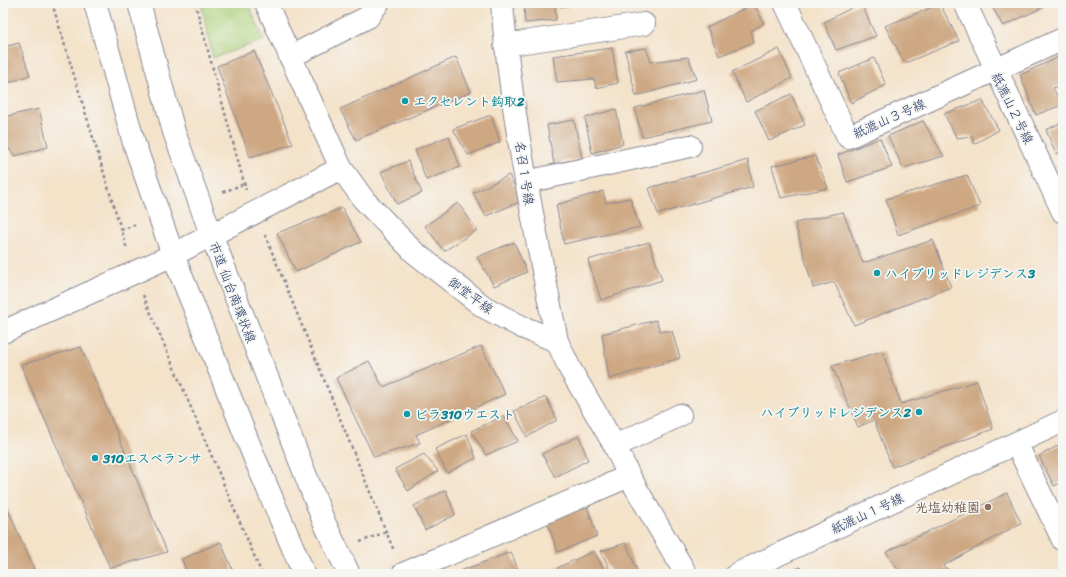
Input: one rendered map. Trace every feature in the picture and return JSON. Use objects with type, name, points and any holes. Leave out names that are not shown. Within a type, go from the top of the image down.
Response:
[{"type":"street","points":[[95,3],[134,143],[172,254],[253,454],[304,574]]},
{"type":"street","name":"市道 仙台南環状線","points":[[139,3],[174,132],[210,234],[324,522],[349,574]]},
{"type":"street","name":"御堂平線","points":[[266,3],[341,168],[364,200],[414,252],[484,307],[557,341]]},
{"type":"street","points":[[290,57],[368,17],[378,3]]},
{"type":"street","name":"名召１号線","points":[[502,3],[505,45],[526,182],[557,341]]},
{"type":"street","name":"紙漉山３号線","points":[[785,3],[848,137],[1063,39]]},
{"type":"street","name":"紙漉山２号線","points":[[965,3],[995,70],[1063,212]]},
{"type":"street","points":[[505,45],[644,24]]},
{"type":"street","points":[[526,182],[690,146]]},
{"type":"street","points":[[3,332],[172,254],[341,168]]},
{"type":"street","points":[[557,341],[570,369],[615,446],[629,476],[686,574]]},
{"type":"street","points":[[615,446],[680,416]]},
{"type":"street","name":"紙漉山１号線","points":[[737,574],[1063,422]]},
{"type":"street","points":[[1016,444],[1063,540]]},
{"type":"street","points":[[403,574],[629,476]]},
{"type":"path","points":[[195,3],[244,184],[403,574]]},
{"type":"green space","points":[[201,3],[248,3],[264,40],[213,58]]},
{"type":"building","points":[[524,3],[555,3],[556,20],[525,23]]},
{"type":"building","points":[[560,3],[581,3],[581,4],[560,7]]},
{"type":"building","points":[[861,3],[876,36],[836,50],[824,22]]},
{"type":"building","points":[[990,3],[1042,3],[1044,7],[1003,26]]},
{"type":"building","points":[[754,4],[764,23],[751,31],[754,42],[719,56],[707,27]]},
{"type":"building","points":[[940,4],[959,41],[905,63],[885,26]]},
{"type":"building","points":[[19,43],[30,75],[3,85],[3,47]]},
{"type":"building","points":[[612,48],[618,83],[596,88],[594,79],[557,82],[553,56]]},
{"type":"building","points":[[646,48],[651,62],[688,57],[697,79],[636,96],[625,51]]},
{"type":"building","points":[[779,49],[792,78],[746,102],[732,72]]},
{"type":"building","points":[[254,51],[293,144],[250,157],[217,66]]},
{"type":"building","points":[[1063,55],[1063,84],[1053,88],[1062,105],[1036,115],[1020,75]]},
{"type":"building","name":"エクセレント鈎取2","points":[[456,57],[471,92],[356,140],[340,109]]},
{"type":"building","points":[[874,58],[886,85],[851,103],[839,73]]},
{"type":"building","points":[[704,90],[712,121],[642,137],[635,108]]},
{"type":"building","points":[[791,94],[805,125],[769,141],[755,111]]},
{"type":"building","points":[[982,100],[999,130],[974,144],[972,136],[957,138],[944,114]]},
{"type":"building","points":[[39,109],[48,147],[15,156],[5,144],[3,117]]},
{"type":"building","points":[[616,109],[623,144],[592,153],[585,118]]},
{"type":"building","points":[[491,115],[500,142],[468,155],[453,129]]},
{"type":"building","points":[[574,120],[582,158],[554,164],[547,125]]},
{"type":"building","points":[[923,121],[944,156],[903,168],[888,136]]},
{"type":"building","points":[[1063,122],[1063,151],[1056,154],[1046,130]]},
{"type":"building","points":[[449,136],[460,167],[426,180],[415,150]]},
{"type":"building","points":[[880,138],[892,167],[847,182],[838,155]]},
{"type":"building","points":[[815,156],[828,188],[781,198],[772,166]]},
{"type":"building","points":[[748,160],[753,187],[658,214],[649,188]]},
{"type":"building","points":[[408,161],[422,193],[397,204],[381,172]]},
{"type":"building","points":[[509,175],[522,201],[486,216],[473,193]]},
{"type":"building","points":[[967,175],[980,206],[898,235],[886,199]]},
{"type":"building","points":[[603,191],[606,203],[630,198],[640,227],[564,244],[556,205]]},
{"type":"building","points":[[458,203],[477,230],[444,251],[425,226]]},
{"type":"building","points":[[342,208],[361,242],[296,272],[277,233]]},
{"type":"building","name":"ハイブリッドレジデンス3","points":[[843,212],[863,263],[933,240],[951,287],[854,325],[834,282],[813,288],[795,223]]},
{"type":"building","points":[[514,242],[527,272],[494,286],[477,257]]},
{"type":"building","points":[[649,242],[662,280],[601,300],[588,260]]},
{"type":"building","points":[[656,320],[660,331],[672,331],[680,358],[609,379],[602,334]]},
{"type":"building","name":"ビラ310ウエスト","points":[[481,346],[505,394],[416,435],[420,443],[374,457],[336,378],[369,361],[383,387]]},
{"type":"building","name":"310エスペランサ","points":[[81,347],[167,552],[110,568],[21,365]]},
{"type":"building","name":"ハイブリッドレジデンス2","points":[[882,351],[901,404],[977,381],[993,429],[892,467],[874,420],[858,427],[832,366]]},
{"type":"building","points":[[546,397],[557,420],[527,437],[514,411]]},
{"type":"building","points":[[504,416],[518,441],[486,455],[471,431]]},
{"type":"building","points":[[467,434],[476,458],[447,473],[435,449]]},
{"type":"building","points":[[579,436],[588,460],[555,477],[542,454]]},
{"type":"building","points":[[1063,443],[1063,482],[1054,486],[1039,456]]},
{"type":"building","points":[[424,454],[438,471],[408,491],[395,469]]},
{"type":"building","points":[[446,490],[455,515],[425,530],[414,506]]},
{"type":"building","name":"光塩幼稚園","points":[[1007,493],[1021,523],[943,566],[954,574],[901,574],[886,552]]},
{"type":"building","points":[[3,498],[36,574],[3,574]]},
{"type":"building","points":[[587,506],[597,536],[558,552],[546,519]]},
{"type":"building","points":[[221,542],[234,574],[187,574],[182,559]]},
{"type":"building","points":[[626,543],[638,573],[612,574],[601,551]]},
{"type":"building","points":[[594,551],[606,574],[560,574],[557,568]]},
{"type":"building","points":[[511,552],[520,574],[452,574]]},
{"type":"building","points":[[800,567],[804,574],[785,574]]},
{"type":"place","name":"エクセレント鈎取2","points":[[405,101]]},
{"type":"place","name":"ハイブリッドレジデンス3","points":[[877,273]]},
{"type":"place","name":"ハイブリッドレジデンス2","points":[[919,412]]},
{"type":"place","name":"ビラ310ウエスト","points":[[407,414]]},
{"type":"place","name":"310エスペランサ","points":[[95,458]]},
{"type":"place","name":"光塩幼稚園","points":[[988,507]]}]
